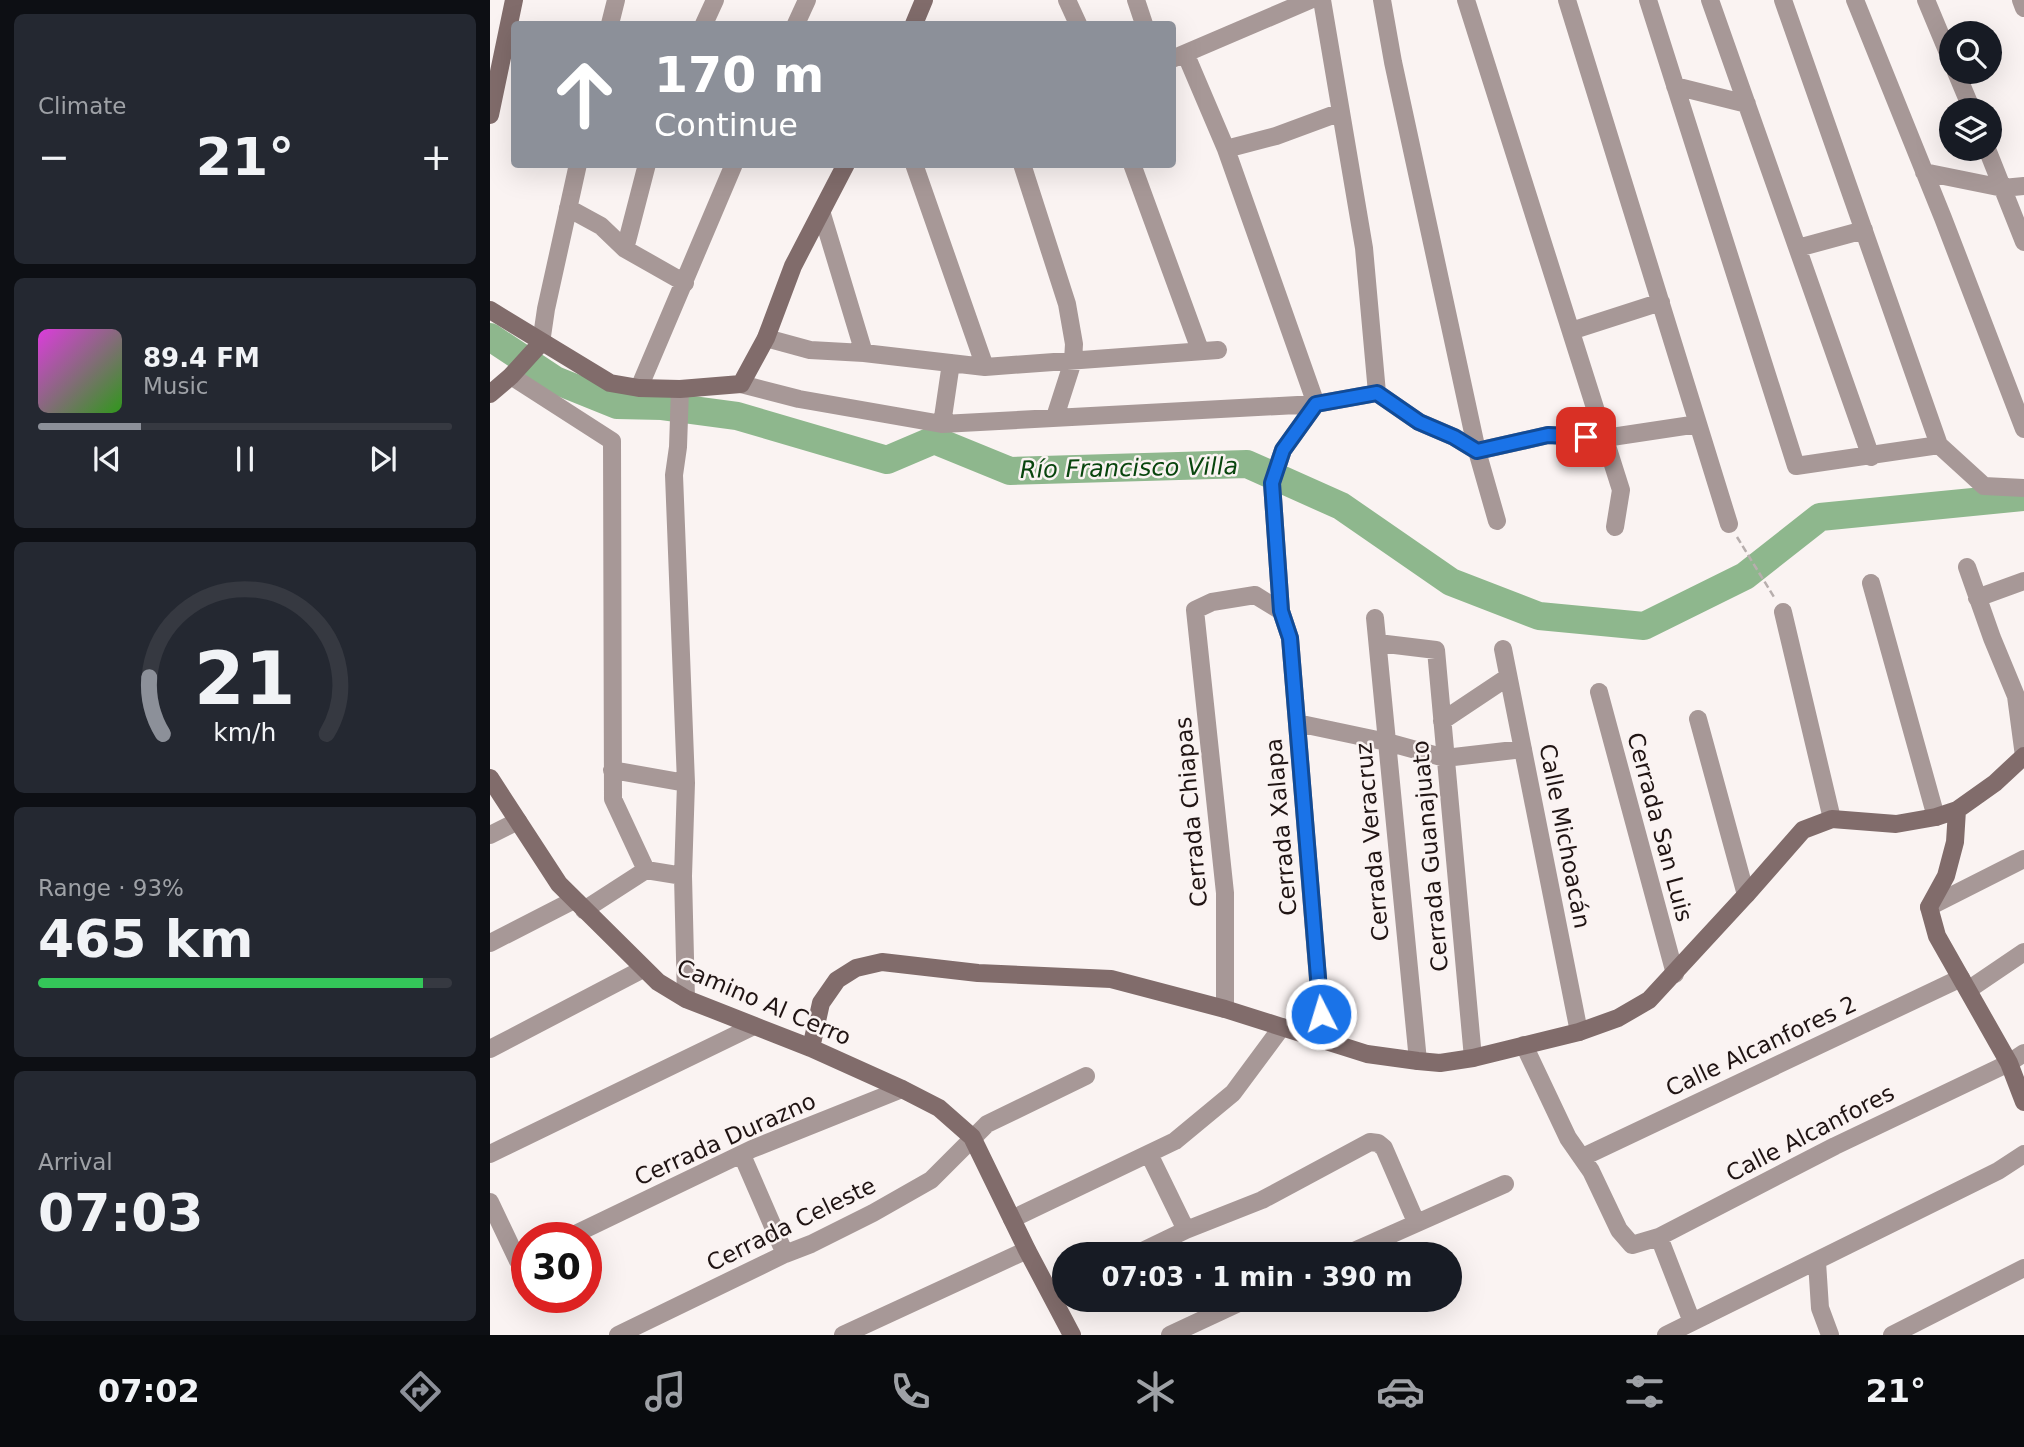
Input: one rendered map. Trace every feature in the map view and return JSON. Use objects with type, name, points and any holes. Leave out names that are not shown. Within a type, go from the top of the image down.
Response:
[{"type":"main road","points":[[512,21],[514,0]]},
{"type":"main road","points":[[915,21],[924,0]]},
{"type":"main road","points":[[490,115],[510,39]]},
{"type":"main road","points":[[490,310],[610,383],[639,388],[680,389],[741,384],[766,338],[793,267],[844,168]]},
{"type":"main road","points":[[490,394],[512,376],[541,343]]},
{"type":"main road","points":[[811,1048],[821,1003],[836,980],[856,968],[882,962],[978,973],[1111,979],[1225,1009],[1367,1054],[1440,1063],[1472,1058],[1579,1032],[1618,1018],[1649,1000],[1803,830],[1832,819],[1896,824],[1936,817],[1957,810],[1995,783],[2024,756]]},
{"type":"main road","name":"Camino Al Cerro","points":[[490,778],[559,884],[658,982],[686,999],[811,1048],[902,1089],[939,1108],[972,1137]]},
{"type":"main road","points":[[1957,810],[1955,842],[1946,876],[1929,907],[1937,936],[2009,1063],[2024,1102]]},
{"type":"main road","points":[[972,1137],[1027,1250],[1052,1284]]},
{"type":"main road","points":[[1064,1312],[1072,1335]]},
{"type":"street","points":[[611,21],[615,0]]},
{"type":"street","points":[[705,21],[715,0]]},
{"type":"street","points":[[797,21],[807,0]]},
{"type":"street","points":[[1068,0],[1077,21]]},
{"type":"street","points":[[1136,0],[1143,21]]},
{"type":"street","points":[[1310,0],[1179,57],[1226,149],[1316,404]]},
{"type":"street","points":[[1322,0],[1364,248],[1377,393]]},
{"type":"street","points":[[1382,0],[1392,62],[1477,451],[1497,521]]},
{"type":"street","points":[[1466,0],[1621,491],[1615,527]]},
{"type":"street","points":[[1567,0],[1729,524]]},
{"type":"street","points":[[1648,0],[1796,466],[1939,445]]},
{"type":"street","points":[[1710,0],[1871,457]]},
{"type":"street","points":[[1783,0],[1939,445],[1984,486],[2024,488]]},
{"type":"street","points":[[1855,0],[2024,429]]},
{"type":"street","points":[[1926,0],[1939,31]]},
{"type":"street","points":[[2021,0],[2024,8]]},
{"type":"street","points":[[1675,86],[1747,104]]},
{"type":"street","points":[[1226,149],[1276,136],[1341,113]]},
{"type":"street","points":[[1992,161],[2024,242]]},
{"type":"street","points":[[541,343],[577,168]]},
{"type":"street","points":[[625,249],[647,168]]},
{"type":"street","points":[[639,388],[732,168]]},
{"type":"street","points":[[915,168],[985,367]]},
{"type":"street","points":[[1023,168],[1067,304],[1074,344],[1073,361],[1055,416]]},
{"type":"street","points":[[1133,168],[1200,350]]},
{"type":"street","points":[[1924,172],[2003,188],[2024,186]]},
{"type":"street","points":[[568,208],[601,226],[625,249],[685,283]]},
{"type":"street","points":[[822,214],[864,353]]},
{"type":"street","points":[[1798,248],[1864,230]]},
{"type":"street","points":[[1571,331],[1661,302]]},
{"type":"street","points":[[766,338],[810,350],[864,353],[985,367],[1218,350]]},
{"type":"street","points":[[942,424],[951,363]]},
{"type":"street","points":[[512,376],[612,441],[613,799],[646,870]]},
{"type":"street","points":[[741,384],[799,398],[942,424],[1316,404],[1377,393],[1419,422],[1454,437],[1477,451],[1548,435],[1605,438],[1698,424]]},
{"type":"street","points":[[680,389],[674,475],[686,783],[683,876],[686,999]]},
{"type":"street","name":"Cerrada Xalapa","points":[[1316,404],[1283,450],[1272,483],[1281,611],[1290,638],[1323,1040]]},
{"type":"street","points":[[1966,567],[2020,694],[2024,756]]},
{"type":"street","points":[[1977,598],[2024,581]]},
{"type":"street","points":[[1871,583],[1936,817]]},
{"type":"street","name":"Cerrada Chiapas","points":[[1225,1009],[1225,893],[1195,610],[1212,602],[1255,596],[1281,611]]},
{"type":"street","points":[[1783,612],[1832,819]]},
{"type":"street","name":"Cerrada Veracruz","points":[[1375,618],[1418,1061]]},
{"type":"street","name":"Cerrada Guanajuato","points":[[1378,643],[1436,650],[1472,1058]]},
{"type":"street","name":"Calle Michoacán","points":[[1503,649],[1579,1032]]},
{"type":"street","points":[[1442,721],[1508,677]]},
{"type":"street","name":"Cerrada San Luis","points":[[1599,692],[1675,974]]},
{"type":"street","points":[[1698,719],[1746,895]]},
{"type":"street","points":[[1297,723],[1446,758],[1522,748]]},
{"type":"street","points":[[612,770],[686,783]]},
{"type":"street","points":[[490,835],[518,821]]},
{"type":"street","points":[[1929,907],[2024,859]]},
{"type":"street","points":[[490,943],[579,905],[646,870],[683,876]]},
{"type":"street","name":"Calle Alcanfores 2","points":[[1583,1157],[1964,984],[2024,952]]},
{"type":"street","points":[[490,1049],[643,969]]},
{"type":"street","points":[[490,1154],[754,1026]]},
{"type":"street","points":[[1012,1219],[1175,1141],[1233,1093],[1282,1027]]},
{"type":"street","points":[[1524,1045],[1568,1138],[1583,1157]]},
{"type":"street","name":"Calle Alcanfores","points":[[1583,1157],[1619,1230],[1632,1245],[1659,1237],[1835,1146],[2009,1063],[2024,1053]]},
{"type":"street","name":"Cerrada Celeste","points":[[618,1335],[861,1219],[931,1180],[987,1124],[1086,1076]]},
{"type":"street","name":"Cerrada Durazno","points":[[601,1222],[742,1155],[902,1089]]},
{"type":"street","points":[[1161,1242],[1262,1200],[1370,1142],[1378,1143],[1384,1148],[1416,1222]]},
{"type":"street","points":[[1149,1154],[1186,1230]]},
{"type":"street","points":[[1666,1335],[1689,1329],[1998,1171],[2024,1154]]},
{"type":"street","points":[[742,1155],[785,1254]]},
{"type":"street","points":[[1373,1242],[1505,1184]]},
{"type":"street","points":[[490,1202],[511,1245]]},
{"type":"street","points":[[1659,1237],[1689,1329]]},
{"type":"street","points":[[843,1335],[1027,1250]]},
{"type":"street","points":[[1817,1262],[1820,1308],[1830,1335]]},
{"type":"street","points":[[1892,1335],[2024,1268]]},
{"type":"street","points":[[1170,1335],[1219,1312]]},
{"type":"path","points":[[1729,524],[1783,612]]},
{"type":"waterway","name":"Río Francisco Villa","points":[[490,337],[555,380],[617,405],[662,406],[737,416],[887,460],[934,440],[1010,471],[1247,464],[1341,506],[1451,582],[1539,616],[1644,626],[1745,576],[1820,517],[2024,497]]},
{"type":"route","points":[[1321,1014],[1290,638],[1281,611],[1272,483],[1283,450],[1316,404],[1377,393],[1419,422],[1454,437],[1477,451],[1548,435],[1586,437]]}]
